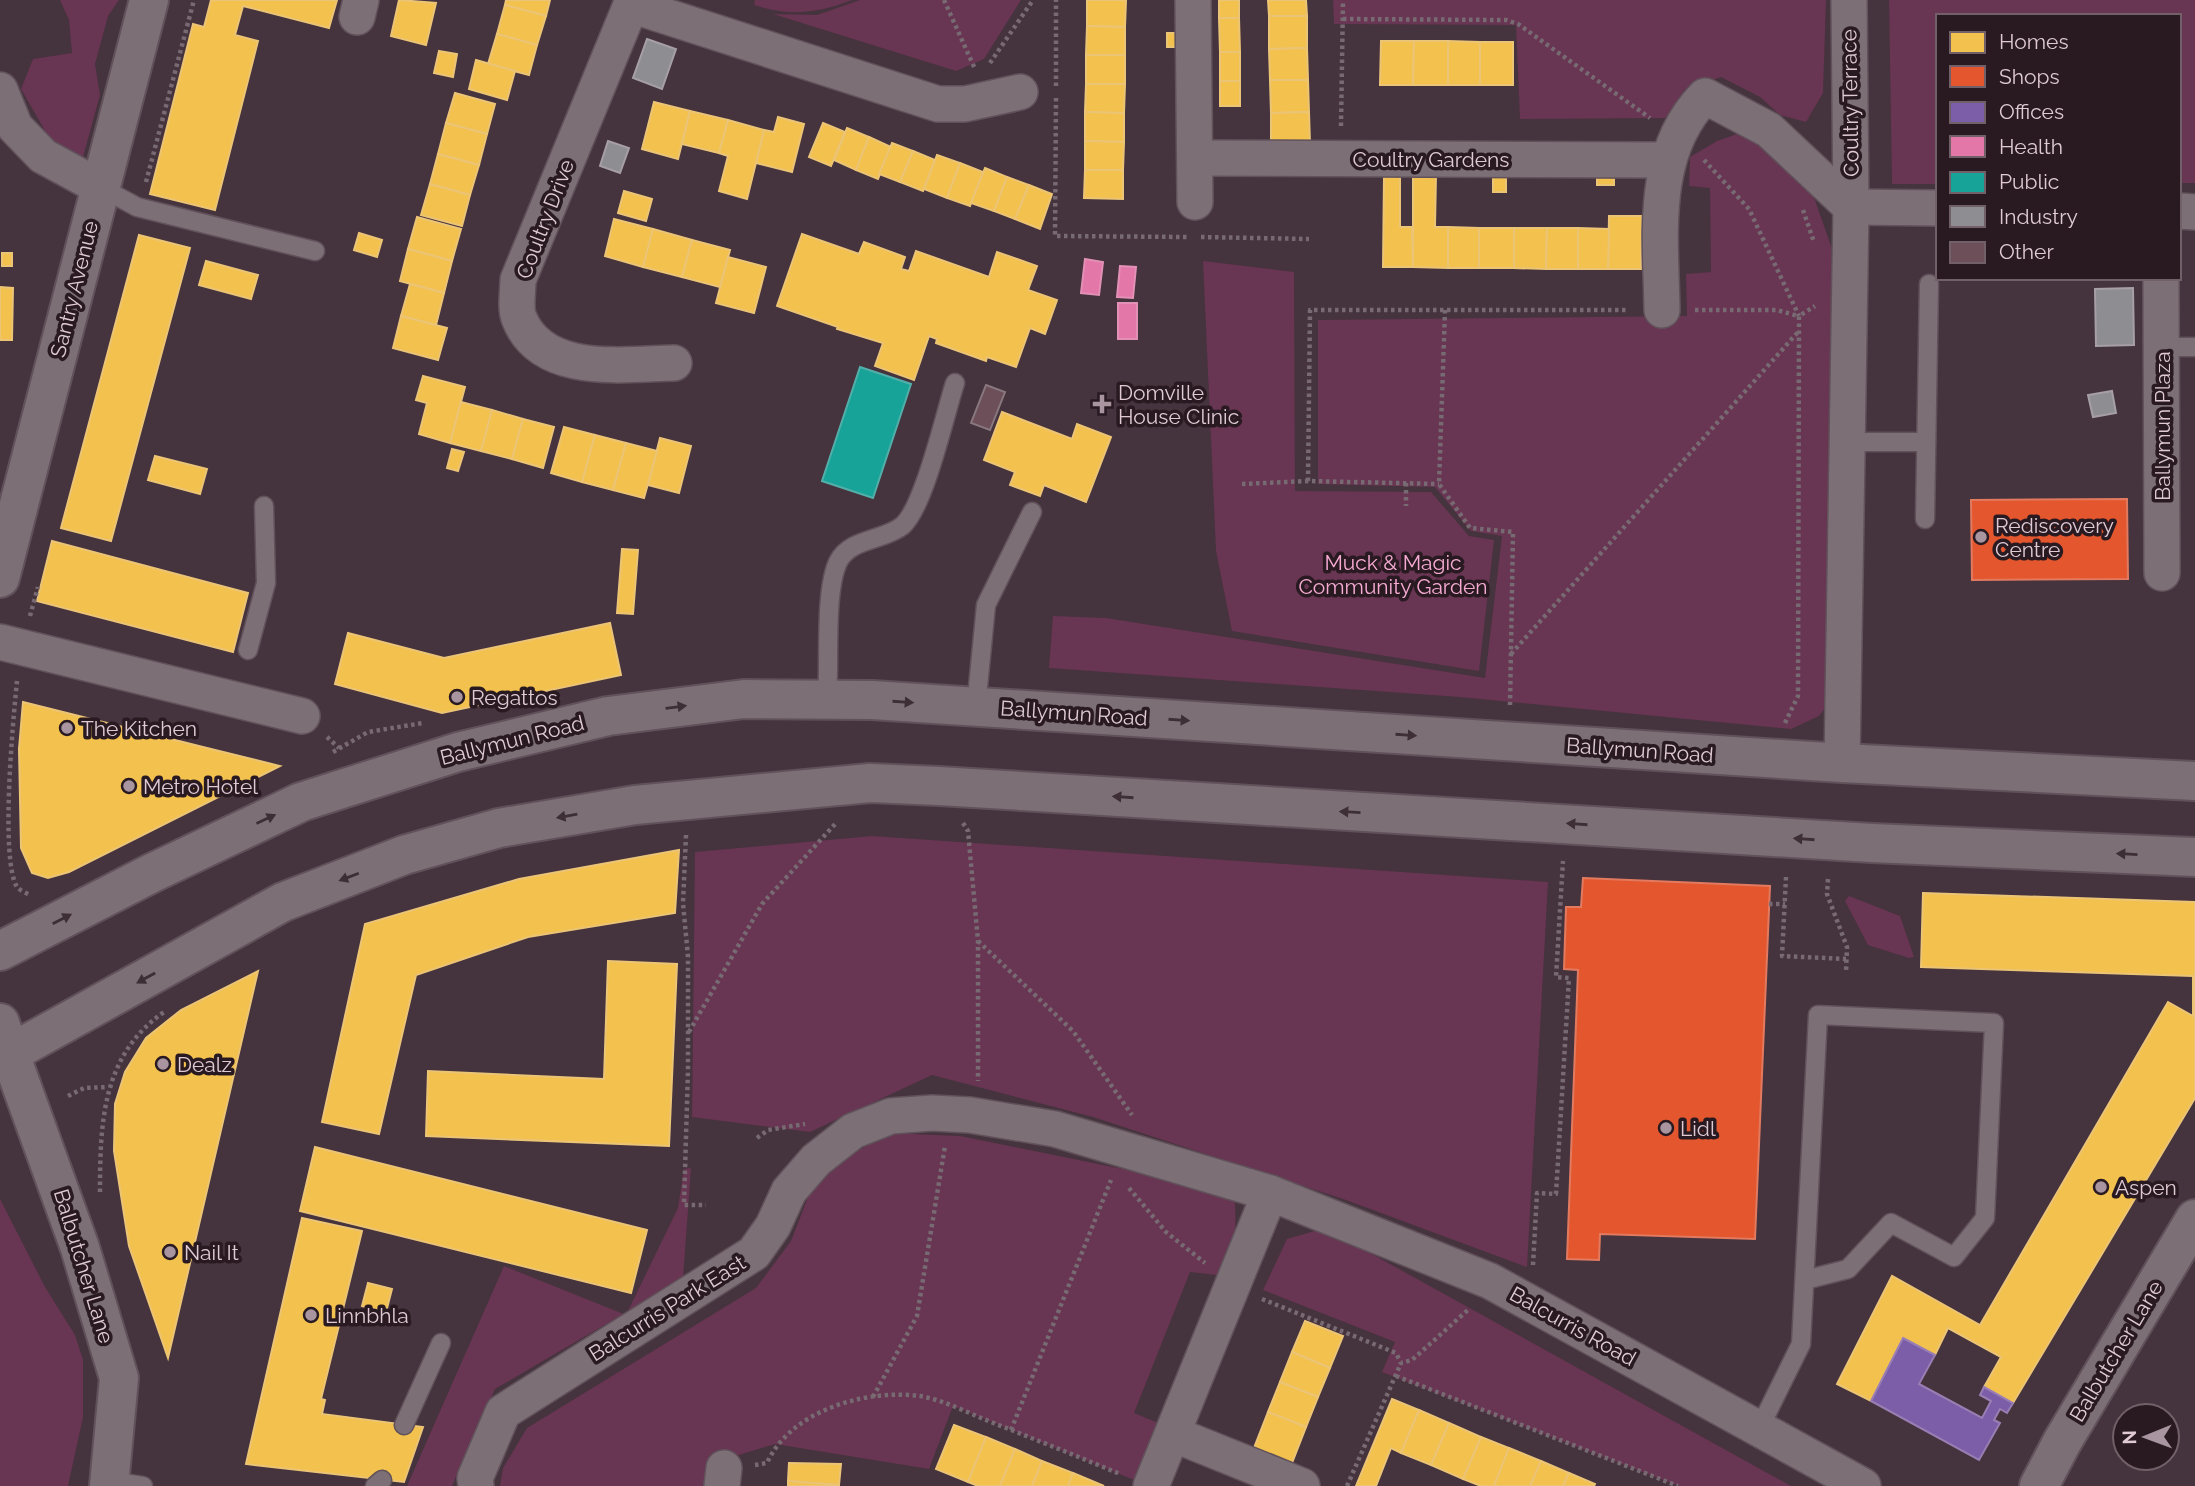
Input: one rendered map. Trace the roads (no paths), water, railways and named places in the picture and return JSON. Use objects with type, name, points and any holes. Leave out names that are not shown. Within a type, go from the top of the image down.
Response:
[{"type":"main road","name":"Santry Avenue","points":[[0,578],[149,0]]},
{"type":"main road","name":"Ballymun Road","points":[[0,951],[152,873],[301,802],[458,752],[608,716],[744,699],[976,707],[1842,763],[2195,781]]},
{"type":"main road","points":[[3,1045],[283,902],[404,855],[526,823],[635,805],[870,783],[1872,843],[2195,857]]},
{"type":"main road","name":"Balbutcher Lane","points":[[3,1045],[80,1248],[119,1378],[121,1484]]},
{"type":"main road","name":"Balbutcher Lane","points":[[2039,1486],[2062,1442],[2195,1219]]},
{"type":"street","points":[[1193,0],[1195,202]]},
{"type":"street","name":"Coultry Terrace","points":[[1842,763],[1851,207],[1849,0]]},
{"type":"street","points":[[632,2],[938,104],[964,104],[1020,92]]},
{"type":"street","name":"Coultry Drive","points":[[632,2],[518,280],[519,317],[540,346],[575,364],[674,363]]},
{"type":"street","points":[[0,90],[15,127],[44,156],[100,187]]},
{"type":"street","points":[[1662,310],[1661,207],[1672,149],[1690,111],[1705,96],[1769,130],[1851,207],[1936,208]]},
{"type":"street","name":"Coultry Gardens","points":[[1195,158],[1341,158],[1672,149]]},
{"type":"street","name":"Ballymun Plaza","points":[[2162,280],[2179,347],[2162,573]]},
{"type":"street","points":[[0,642],[302,716]]},
{"type":"street","name":"Balcurris Park East","points":[[476,1486],[475,1478],[503,1412],[754,1254],[773,1226],[789,1191],[825,1153],[853,1131],[891,1116],[959,1114],[1055,1129],[1119,1158],[1270,1193]]},
{"type":"street","points":[[1138,1481],[1173,1434],[1270,1193]]},
{"type":"street","name":"Balcurris Road","points":[[1270,1193],[1509,1291],[1863,1486]]},
{"type":"street","points":[[1173,1434],[1302,1486]]},
{"type":"lane","points":[[100,187],[137,207],[315,251]]},
{"type":"lane","points":[[1925,519],[1929,284]]},
{"type":"lane","points":[[827,700],[832,578],[839,559],[857,544],[901,527],[915,510],[955,383]]},
{"type":"lane","points":[[1847,442],[1926,442]]},
{"type":"lane","points":[[248,650],[266,583],[264,506]]},
{"type":"lane","points":[[976,707],[986,605],[1032,512]]},
{"type":"lane","points":[[1759,1429],[1801,1345],[1818,1015],[1994,1023],[1986,1217],[1954,1257],[1891,1223],[1848,1269],[1805,1280]]},
{"type":"lane","points":[[404,1425],[441,1343]]},
{"type":"place","name":"Domville House Clinic","points":[[1102,404]]},
{"type":"place","name":"Rediscovery Centre","points":[[1981,537]]},
{"type":"place","name":"Regattos","points":[[457,697]]},
{"type":"place","name":"The Kitchen","points":[[67,728]]},
{"type":"place","name":"Metro Hotel","points":[[129,786]]},
{"type":"place","name":"Dealz","points":[[163,1064]]},
{"type":"place","name":"Lidl","points":[[1666,1128]]},
{"type":"place","name":"Aspen","points":[[2101,1187]]},
{"type":"place","name":"Nail It","points":[[170,1252]]},
{"type":"place","name":"Linnbhla","points":[[311,1315]]},
{"type":"park label","name":"Muck & Magic Community Garden","points":[[1393,574]]}]
